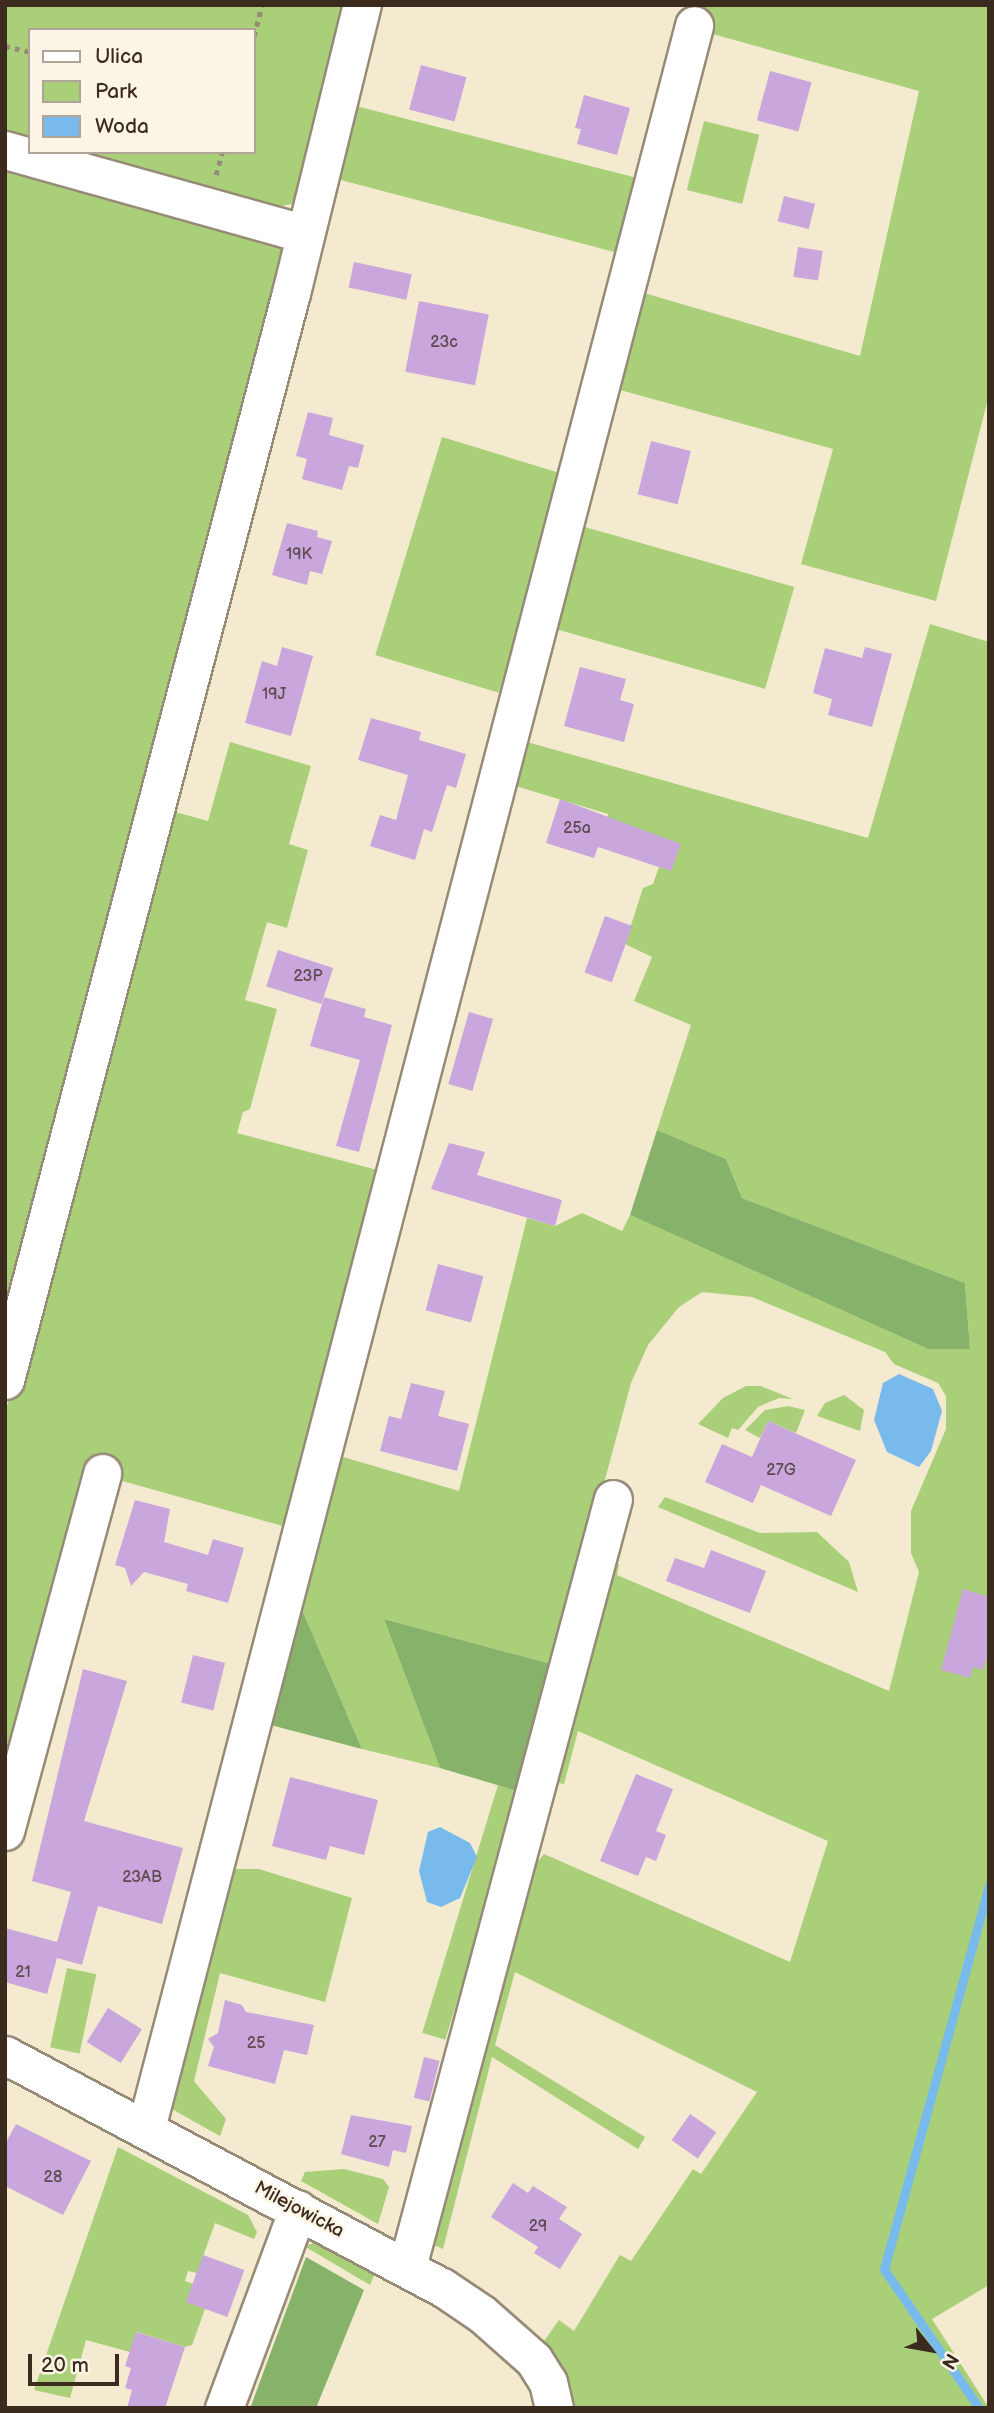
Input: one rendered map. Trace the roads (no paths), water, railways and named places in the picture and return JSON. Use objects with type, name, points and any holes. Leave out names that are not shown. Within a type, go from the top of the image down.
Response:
[{"type":"street","points":[[5,1380],[284,320],[303,233],[362,5]]},
{"type":"street","points":[[146,2128],[694,25]]},
{"type":"street","points":[[5,150],[303,233]]},
{"type":"street","points":[[5,1831],[102,1473]]},
{"type":"street","points":[[407,2267],[613,1499]]},
{"type":"street","name":"Milejowicka","points":[[5,2056],[407,2267],[513,2339],[548,2382],[554,2408]]},
{"type":"street","points":[[224,2408],[298,2209]]},
{"type":"water","points":[[899,1374],[933,1389],[942,1411],[931,1451],[919,1467],[887,1452],[874,1420],[883,1383]]},
{"type":"water","points":[[440,1827],[470,1843],[477,1857],[460,1898],[441,1907],[427,1902],[419,1871],[428,1832]]},
{"type":"waterway","points":[[979,2408],[884,2269],[989,1884]]}]
